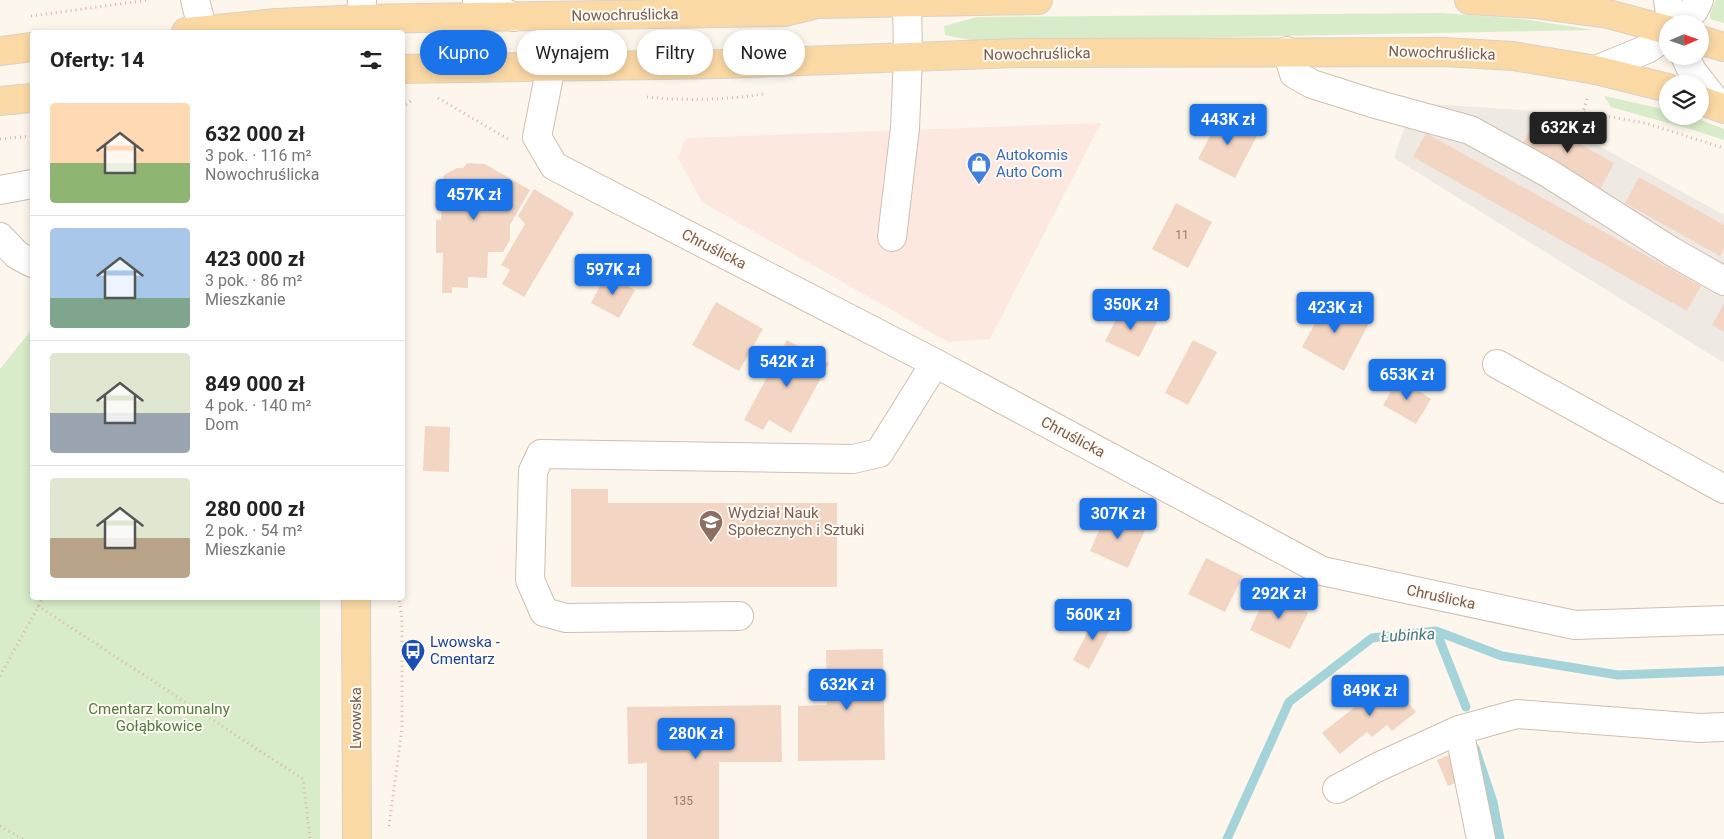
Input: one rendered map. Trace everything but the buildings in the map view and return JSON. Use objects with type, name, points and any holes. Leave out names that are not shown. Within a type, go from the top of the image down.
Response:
[{"type":"main road","name":"Nowochruślicka","points":[[212,30],[361,17],[514,17],[784,12],[818,4],[1038,0]]},
{"type":"main road","points":[[1469,0],[1537,2],[1608,14],[1659,28]]},
{"type":"main road","points":[[1709,43],[1724,47]]},
{"type":"main road","points":[[0,50],[30,47]]},
{"type":"main road","name":"Nowochruślicka","points":[[627,65],[724,64],[1021,54],[1287,51],[1454,52],[1513,56],[1593,81],[1659,87]]},
{"type":"main road","name":"Nowochruślicka","points":[[405,69],[517,67]]},
{"type":"main road","points":[[0,101],[30,98]]},
{"type":"main road","name":"Lwowska","points":[[356,600],[357,839]]},
{"type":"street","points":[[194,30],[196,0]]},
{"type":"street","points":[[478,0],[514,17]]},
{"type":"street","points":[[1668,0],[1670,15]]},
{"type":"street","points":[[1689,15],[1699,0]]},
{"type":"street","points":[[892,237],[905,128],[908,58],[907,1]]},
{"type":"street","points":[[1593,81],[1659,41]]},
{"type":"street","points":[[1287,51],[1294,74],[1312,84],[1470,130],[1548,173],[1670,251],[1724,281]]},
{"type":"street","points":[[1689,65],[1715,105]]},
{"type":"street","name":"Chruślicka","points":[[549,75],[537,137],[554,166],[935,363],[1322,571],[1575,625],[1724,620]]},
{"type":"street","points":[[0,190],[30,184]]},
{"type":"street","points":[[0,237],[17,255],[30,262]]},
{"type":"street","points":[[739,616],[566,618],[544,612],[530,580],[533,471],[541,454],[853,459],[879,452],[935,363]]},
{"type":"street","points":[[1498,364],[1724,489]]},
{"type":"street","points":[[1338,789],[1378,767],[1459,730],[1517,714],[1700,728],[1724,727]]},
{"type":"street","points":[[1459,730],[1481,839]]},
{"type":"path","points":[[29,16],[149,0]]},
{"type":"path","points":[[1593,81],[1583,112],[1645,123],[1724,148]]},
{"type":"path","points":[[432,95],[514,142]]},
{"type":"path","points":[[0,139],[30,136]]},
{"type":"path","points":[[0,676],[42,600]]},
{"type":"path","points":[[388,829],[402,728],[402,619],[398,600]]},
{"type":"path","points":[[38,606],[304,779],[310,839]]},
{"type":"path","points":[[0,826],[23,839]]},
{"type":"shaded area","points":[[1413,103],[1536,111],[1724,215],[1724,363],[1394,158]]},
{"type":"shaded area","points":[[1101,123],[990,339],[948,342],[702,202],[678,158],[685,138]]},
{"type":"green space","points":[[1716,0],[1724,0],[1724,23],[1710,19],[1710,13]]},
{"type":"green space","points":[[1442,13],[1522,19],[1594,30],[980,42],[945,35],[944,26],[977,17]]},
{"type":"green space","points":[[1604,96],[1659,108],[1659,120],[1611,107]]},
{"type":"green space","points":[[1709,123],[1724,129],[1724,140],[1675,125],[1709,125]]},
{"type":"green space","name":"Cmentarz komunalny Gołąbkowice","points":[[30,332],[30,600],[320,600],[320,839],[0,839],[0,369]]},
{"type":"waterway","points":[[1436,631],[1466,707]]},
{"type":"waterway","name":"Łubinka","points":[[1227,839],[1289,702],[1372,638],[1436,631],[1502,656],[1618,675],[1724,671]]},
{"type":"waterway","points":[[1475,748],[1493,802],[1500,839]]},
{"type":"place","name":"Autokomis Auto Com","points":[[979,185]]},
{"type":"place","name":"Wydział Nauk Społecznych i Sztuki","points":[[711,543]]},
{"type":"place","name":"Lwowska - Cmentarz","points":[[413,672]]}]
